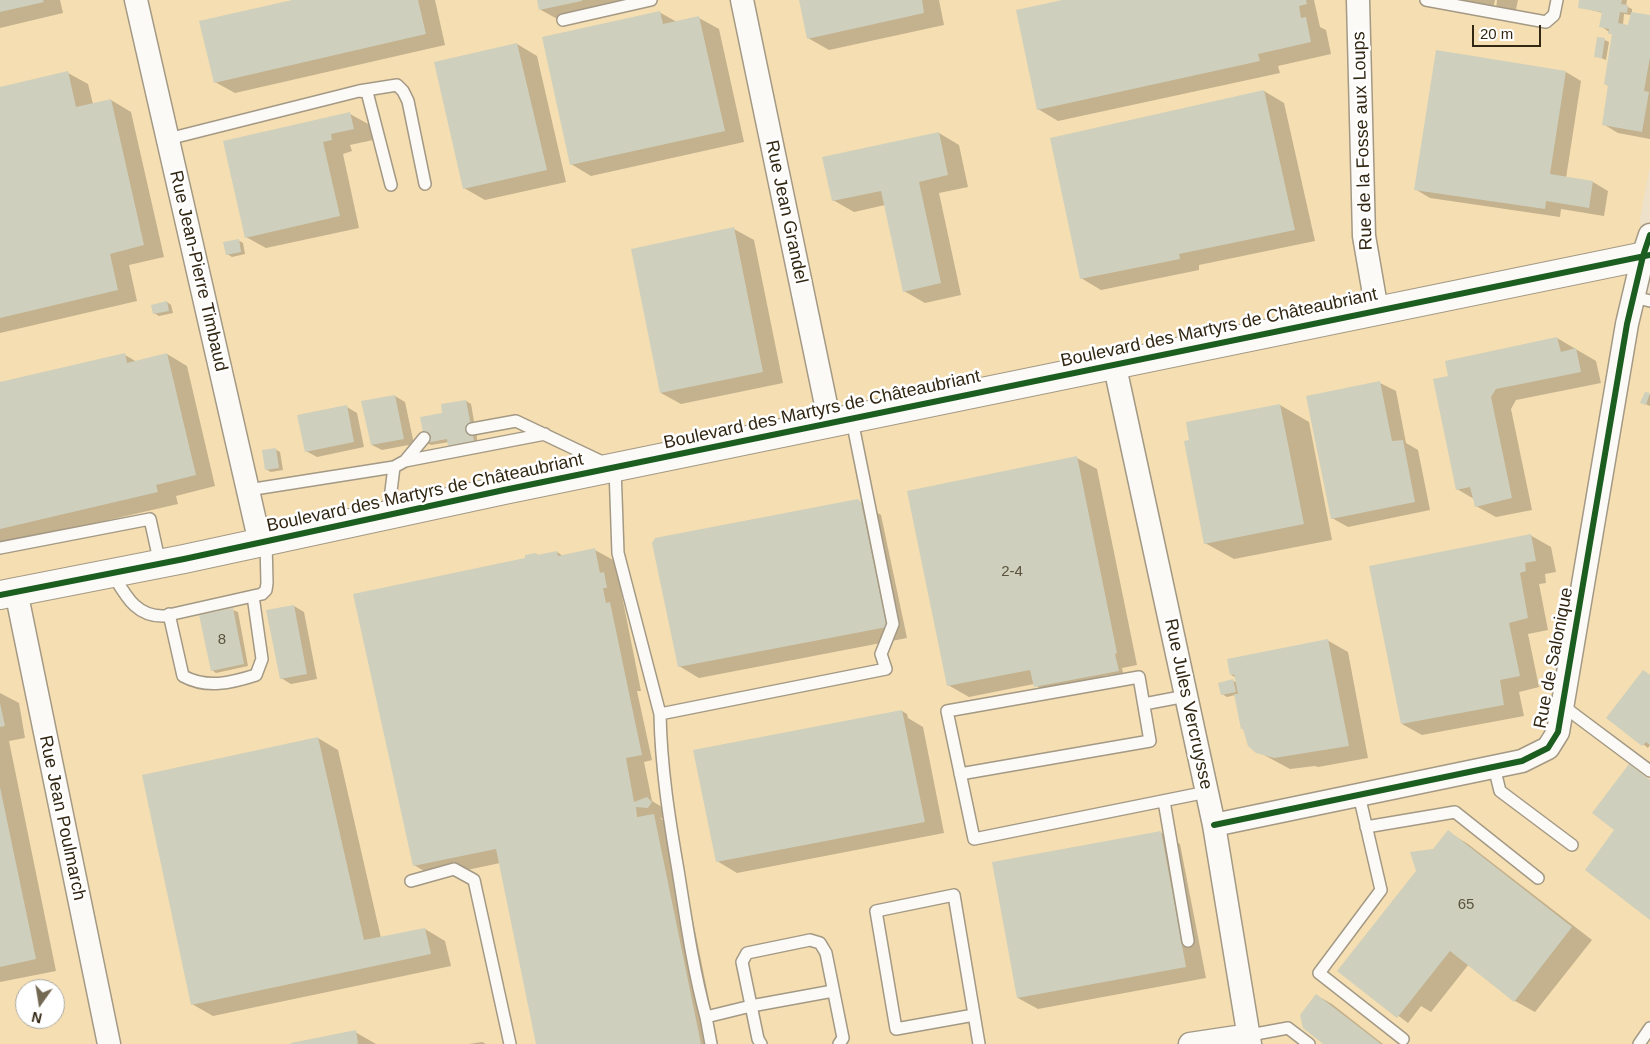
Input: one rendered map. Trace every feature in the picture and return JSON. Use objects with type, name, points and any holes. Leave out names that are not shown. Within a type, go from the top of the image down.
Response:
[{"type":"main road","name":"Boulevard des Martyrs de Châteaubriant","points":[[8,593],[160,564],[615,468],[1115,367],[1377,311],[1648,249]]},
{"type":"street","name":"Rue Jean-Pierre Timbaud","points":[[136,0],[248,490],[263,542]]},
{"type":"street","name":"Rue Jean Grandel","points":[[742,0],[841,422]]},
{"type":"street","name":"Rue de la Fosse aux Loups","points":[[1358,0],[1364,236],[1377,311]]},
{"type":"street","name":"Rue de Salonique","points":[[1214,825],[1522,761],[1548,748],[1558,732],[1642,299],[1648,249]]},
{"type":"street","name":"Rue Jules Vercruysse","points":[[1115,367],[1214,825],[1250,1039]]},
{"type":"street","name":"Rue Jean Poulmarch","points":[[8,593],[109,1044]]},
{"type":"street","points":[[1190,1044],[1250,1039]]},
{"type":"lane","points":[[563,20],[651,0]]},
{"type":"lane","points":[[1426,0],[1546,22],[1554,14],[1557,0]]},
{"type":"lane","points":[[168,139],[359,91],[396,85],[403,91],[408,101],[425,184]]},
{"type":"lane","points":[[359,91],[367,92],[391,186]]},
{"type":"lane","points":[[472,429],[516,421],[615,468],[618,554],[660,714],[660,756],[665,793],[695,977],[711,1044]]},
{"type":"lane","points":[[660,714],[886,669],[881,654],[893,624],[841,422]]},
{"type":"lane","points":[[248,490],[394,467],[405,461],[545,434]]},
{"type":"lane","points":[[405,461],[424,438]]},
{"type":"lane","points":[[388,515],[394,467]]},
{"type":"lane","points":[[0,548],[150,519],[160,564]]},
{"type":"lane","points":[[112,572],[131,605],[152,616],[169,614],[262,594],[266,590],[263,542]]},
{"type":"lane","points":[[169,614],[183,676],[196,683],[216,684],[240,680],[256,675],[262,659],[253,596]]},
{"type":"lane","points":[[960,774],[1150,740],[1139,677],[947,711],[960,774],[974,839],[1207,792]]},
{"type":"lane","points":[[1144,704],[1186,696]]},
{"type":"lane","points":[[1563,706],[1650,771]]},
{"type":"lane","points":[[1494,767],[1500,792],[1572,845]]},
{"type":"lane","points":[[1359,795],[1381,890],[1319,973],[1403,1039]]},
{"type":"lane","points":[[1164,801],[1188,941]]},
{"type":"lane","points":[[1366,827],[1455,812],[1538,878]]},
{"type":"lane","points":[[411,881],[454,869],[474,880],[510,1044]]},
{"type":"lane","points":[[974,1015],[896,1029],[876,911],[954,895],[979,1044]]},
{"type":"lane","points":[[761,1044],[758,1039],[742,962],[747,952],[810,940],[820,943],[826,954],[843,1038],[839,1044]]},
{"type":"lane","points":[[706,1017],[751,1006],[833,991]]},
{"type":"lane","points":[[1250,1039],[1288,1028],[1309,1044]]},
{"type":"lane","points":[[1639,1044],[1650,1028]]},
{"type":"shaded area","points":[[0,0],[1650,0],[1650,166],[1640,219],[1650,307],[1650,1044],[0,1044]]},
{"type":"building","points":[[0,0],[43,0],[44,2],[0,12]]},
{"type":"building","points":[[292,0],[418,0],[426,34],[214,83],[199,21]]},
{"type":"building","points":[[537,0],[582,0],[582,1],[539,10]]},
{"type":"building","points":[[799,0],[922,0],[924,13],[807,39]]},
{"type":"building","points":[[1062,0],[1306,0],[1307,4],[1299,6],[1301,18],[1306,17],[1311,42],[1258,54],[1260,61],[1037,110],[1016,10]]},
{"type":"building","points":[[1579,0],[1622,0],[1621,4],[1628,5],[1627,13],[1620,12],[1618,23],[1628,25],[1631,12],[1650,15],[1650,57],[1644,91],[1649,92],[1642,132],[1602,125],[1608,85],[1604,84],[1612,34],[1608,34],[1609,29],[1599,27],[1602,12],[1578,8]]},
{"type":"building","points":[[660,11],[663,24],[699,16],[725,131],[570,165],[542,37]]},
{"type":"building","points":[[1597,37],[1605,38],[1602,58],[1594,57]]},
{"type":"building","points":[[517,43],[547,170],[463,189],[434,62]]},
{"type":"building","points":[[1436,50],[1566,71],[1550,174],[1593,181],[1589,208],[1546,201],[1545,209],[1414,190]]},
{"type":"building","points":[[68,71],[76,107],[111,99],[144,245],[110,254],[118,290],[0,318],[0,87]]},
{"type":"building","points":[[1264,90],[1295,230],[1179,254],[1180,259],[1080,279],[1050,138]]},
{"type":"building","points":[[350,112],[354,129],[331,134],[332,140],[323,142],[340,216],[245,238],[223,141]]},
{"type":"building","points":[[939,132],[948,175],[919,182],[941,283],[903,292],[881,191],[832,201],[822,157]]},
{"type":"building","points":[[734,227],[763,372],[660,393],[631,249]]},
{"type":"building","points":[[239,239],[241,252],[226,255],[223,242]]},
{"type":"building","points":[[167,301],[169,311],[153,314],[151,305]]},
{"type":"building","points":[[1557,337],[1561,352],[1576,348],[1581,372],[1496,389],[1491,397],[1512,498],[1475,507],[1470,487],[1456,490],[1433,379],[1448,376],[1445,361]]},
{"type":"building","points":[[125,353],[127,363],[167,353],[196,475],[156,485],[158,492],[0,529],[0,382]]},
{"type":"building","points":[[1380,381],[1392,441],[1403,440],[1415,502],[1331,519],[1306,396]]},
{"type":"building","points":[[1645,392],[1650,393],[1646,405],[1640,403]]},
{"type":"building","points":[[395,395],[404,439],[371,445],[361,401]]},
{"type":"building","points":[[466,400],[474,441],[448,446],[447,439],[425,443],[420,417],[442,413],[441,404]]},
{"type":"building","points":[[1280,404],[1304,524],[1204,544],[1184,441],[1189,440],[1186,422]]},
{"type":"building","points":[[347,405],[354,442],[305,452],[297,415]]},
{"type":"building","points":[[276,448],[279,468],[265,470],[262,450]]},
{"type":"building","points":[[1077,456],[1119,671],[1034,687],[1030,670],[947,686],[907,491]]},
{"type":"building","points":[[858,499],[861,502],[887,627],[678,667],[652,543],[655,538]]},
{"type":"building","points":[[1531,534],[1536,561],[1525,563],[1526,571],[1520,573],[1528,618],[1509,623],[1520,676],[1500,680],[1504,705],[1401,724],[1369,566]]},
{"type":"building","points":[[595,548],[600,573],[604,572],[607,588],[603,588],[606,603],[610,602],[642,755],[626,758],[634,802],[647,797],[652,802],[648,808],[636,807],[637,817],[654,814],[701,1044],[536,1044],[496,849],[413,866],[353,594],[525,558],[525,555],[557,551],[558,556]]},
{"type":"building","points":[[294,605],[307,674],[280,679],[266,610]]},
{"type":"building","points":[[233,608],[244,664],[211,671],[199,615]]},
{"type":"building","points":[[1328,639],[1349,746],[1274,758],[1256,753],[1248,746],[1243,729],[1241,729],[1234,694],[1238,694],[1234,674],[1230,675],[1227,659]]},
{"type":"building","points":[[1643,670],[1650,675],[1650,745],[1646,742],[1642,746],[1606,718]]},
{"type":"building","points":[[1233,679],[1236,692],[1221,695],[1218,683]]},
{"type":"building","points":[[0,703],[5,726],[0,727]]},
{"type":"building","points":[[902,710],[925,822],[716,862],[693,750]]},
{"type":"building","points":[[318,737],[364,940],[425,928],[431,954],[191,1005],[142,775]]},
{"type":"building","points":[[1629,764],[1650,780],[1650,920],[1585,870],[1614,830],[1592,813]]},
{"type":"building","points":[[0,787],[36,959],[0,967]]},
{"type":"building","points":[[1448,830],[1572,927],[1514,1002],[1450,951],[1397,1018],[1337,971],[1416,871],[1410,852],[1433,849]]},
{"type":"building","points":[[1161,831],[1186,967],[1017,998],[992,862]]},
{"type":"building","points":[[1316,994],[1381,1044],[1323,1044],[1303,1028],[1300,1015]]},
{"type":"building","points":[[356,1030],[358,1044],[291,1044],[291,1043]]},
{"type":"cycle path","points":[[1214,825],[1522,761],[1548,748],[1558,732],[1627,324],[1643,256],[1650,235]]},
{"type":"cycle path","points":[[0,595],[184,559],[504,490],[1650,255]]}]
